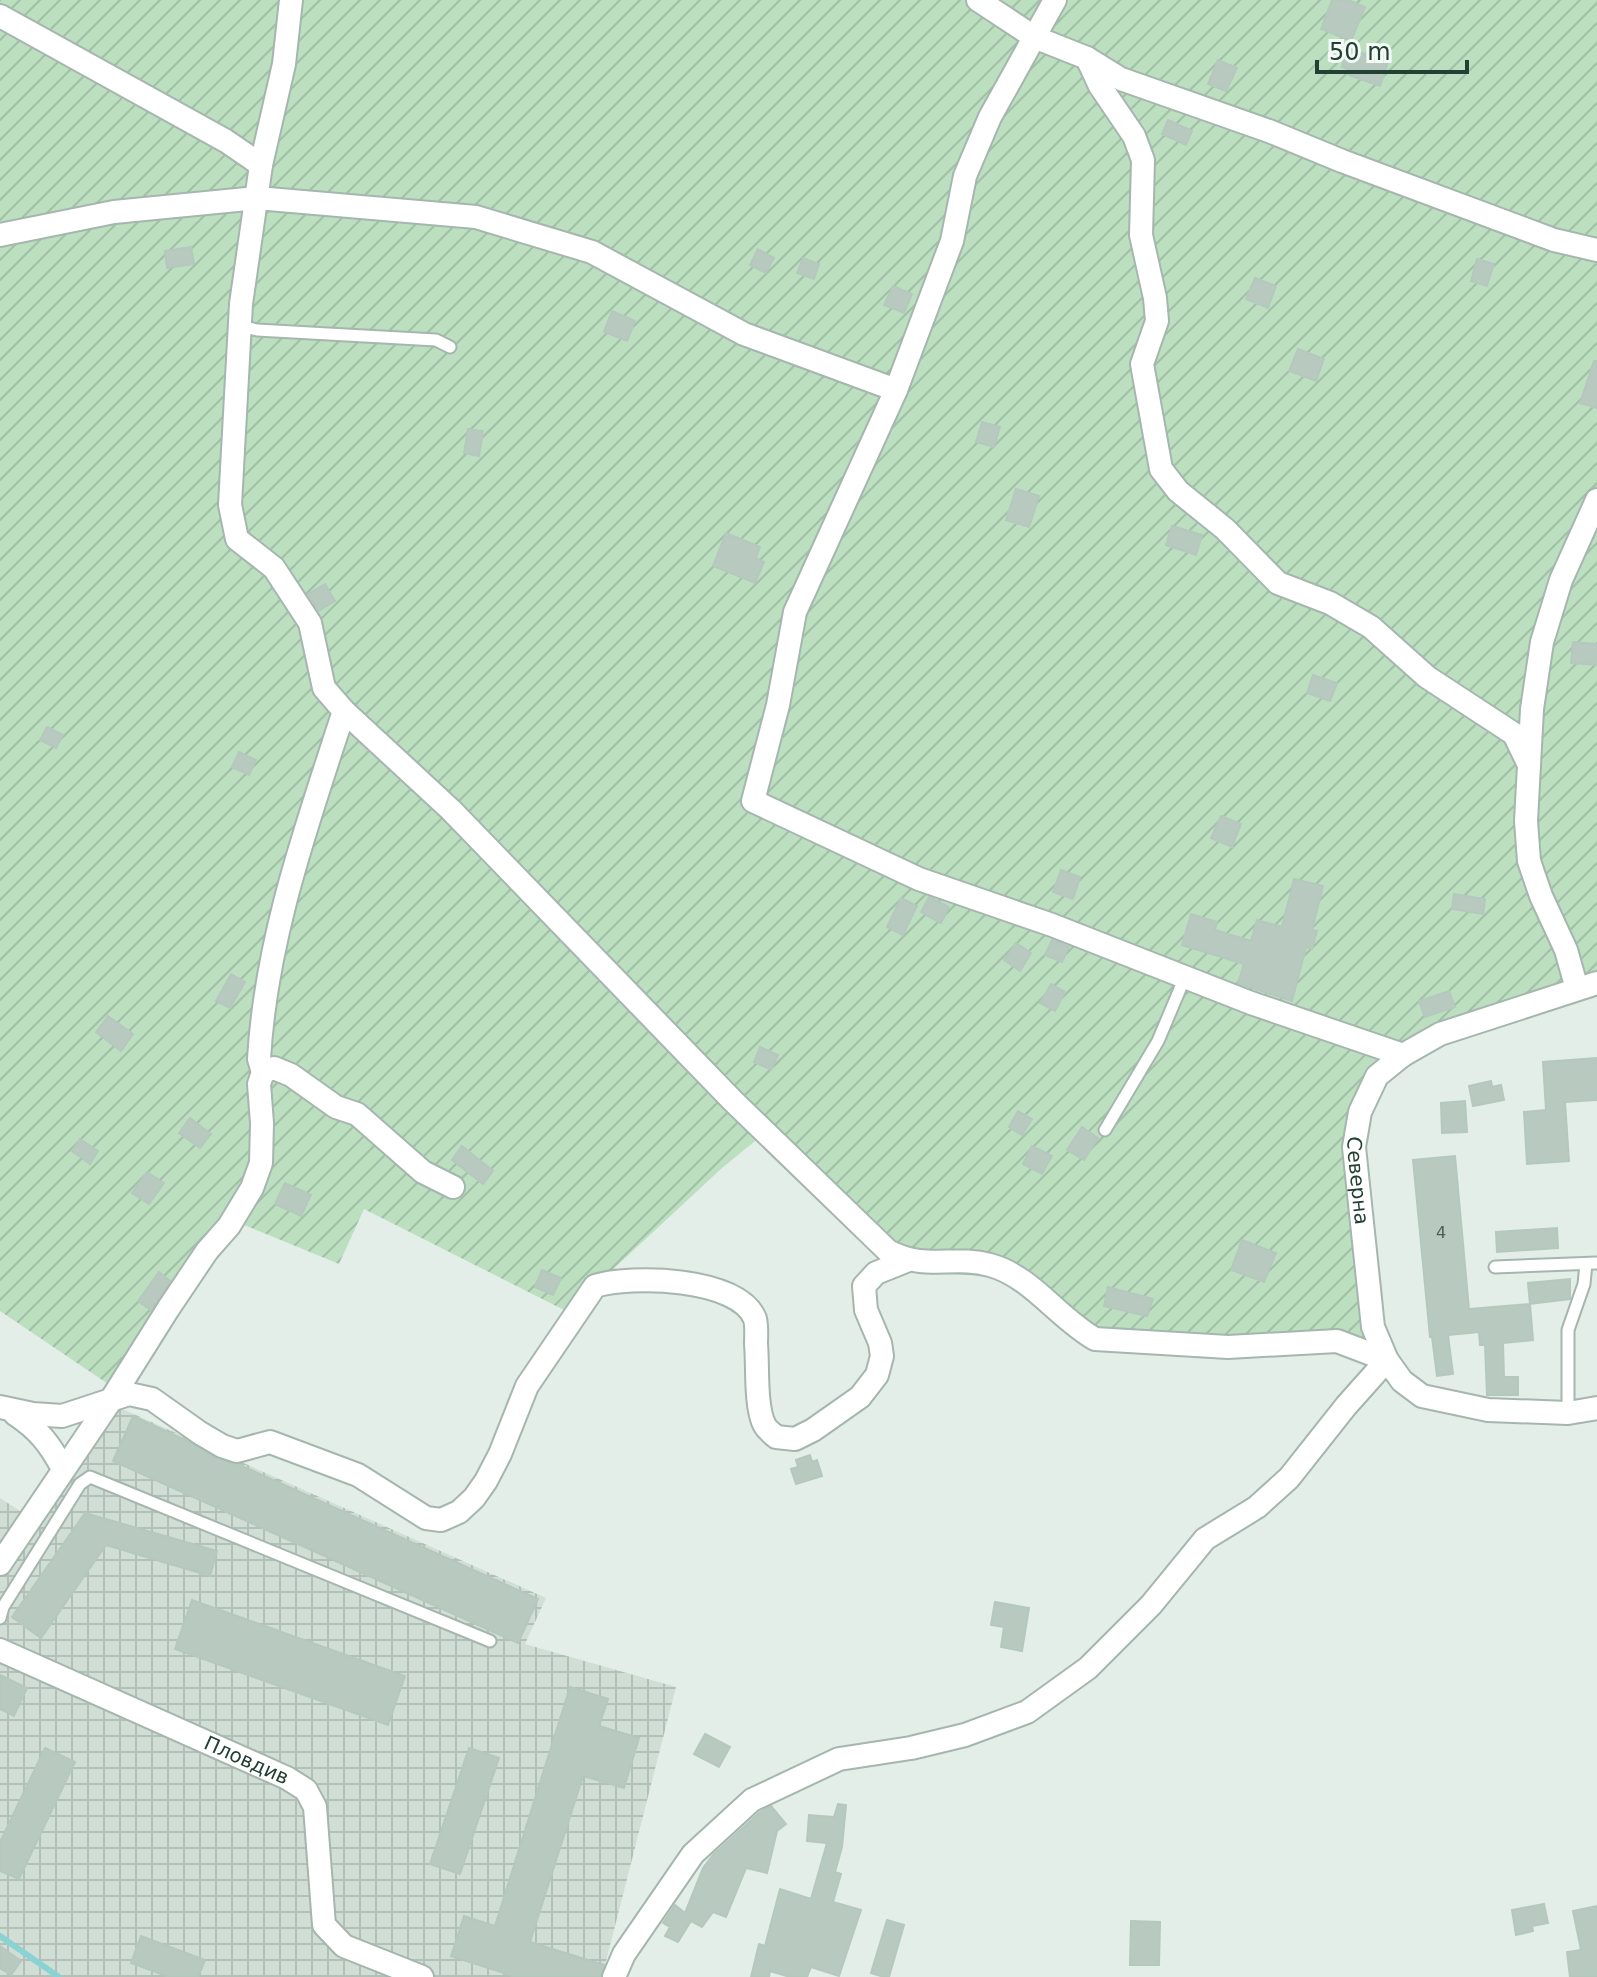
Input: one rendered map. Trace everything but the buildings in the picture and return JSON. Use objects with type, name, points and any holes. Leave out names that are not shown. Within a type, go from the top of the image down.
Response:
[{"type":"street","points":[[291,0],[284,64],[261,165],[240,326],[230,505],[237,539],[274,568],[310,623],[324,688],[344,711],[451,810],[733,1101],[888,1251],[906,1261],[928,1264],[956,1260],[990,1265],[1019,1276],[1041,1298],[1095,1339],[1228,1347],[1337,1341],[1387,1360],[1289,1478],[1257,1507],[1205,1539],[1151,1605],[1088,1668],[1027,1712],[965,1735],[911,1748],[839,1759],[752,1800],[693,1854],[624,1954],[614,1977]]},
{"type":"street","points":[[978,0],[1034,37],[1087,58],[1133,83],[1269,131],[1554,240],[1597,250]]},
{"type":"street","points":[[1055,0],[990,117],[965,176],[952,241],[896,390],[795,612],[778,705],[753,801],[919,879],[1052,925],[1251,1003],[1403,1055]]},
{"type":"street","points":[[0,16],[226,141],[261,165]]},
{"type":"street","points":[[1087,58],[1100,86],[1134,136],[1143,160],[1141,235],[1157,321],[1142,364],[1161,469],[1178,491],[1225,529],[1278,583],[1330,603],[1371,627],[1427,677],[1514,734],[1529,765]]},
{"type":"street","points":[[0,235],[114,212],[257,198],[476,217],[592,252],[744,334],[896,390]]},
{"type":"street","points":[[1587,986],[1541,896],[1529,861],[1526,821],[1532,709],[1542,642],[1561,580],[1597,500]]},
{"type":"street","points":[[0,1564],[109,1403],[183,1286],[229,1226],[252,1188],[261,1163],[259,1084],[263,1072],[259,1059],[270,962],[295,861],[344,711]]},
{"type":"street","name":"Северна","points":[[1587,986],[1440,1034],[1403,1055],[1377,1076],[1360,1112],[1354,1147],[1373,1327],[1387,1360],[1402,1381],[1422,1396],[1488,1410],[1568,1413],[1597,1408]]},
{"type":"street","points":[[263,1072],[274,1068],[291,1075],[336,1107],[357,1114],[423,1172],[453,1187]]},
{"type":"street","points":[[4,1409],[62,1416],[129,1394],[152,1399],[222,1446],[237,1451],[270,1442],[358,1475],[426,1518],[441,1520],[459,1512],[486,1481],[527,1386],[595,1286],[610,1281],[686,1283],[716,1290],[741,1301],[755,1319],[760,1407],[764,1425],[776,1437],[795,1439],[860,1397],[877,1375],[882,1356],[866,1310],[864,1286],[876,1273],[906,1261]]},
{"type":"street","points":[[4,1409],[36,1428],[51,1446],[63,1469]]},
{"type":"street","name":"Пловдив","points":[[0,1650],[287,1778],[306,1790],[315,1807],[324,1925],[344,1946],[422,1977]]},
{"type":"lane","points":[[240,326],[257,330],[436,340],[450,347]]},
{"type":"lane","points":[[1105,1130],[1158,1041],[1185,977]]},
{"type":"lane","points":[[1495,1267],[1592,1264],[1568,1330],[1568,1413]]},
{"type":"lane","points":[[0,1618],[3,1607],[80,1484],[90,1477],[490,1641]]},
{"type":"shaded area","points":[[109,1403],[546,1598],[525,1644],[676,1687],[602,1977],[0,1977],[0,1498],[31,1518]]},
{"type":"green space","points":[[0,0],[1597,0],[1597,983],[1399,1059],[1360,1112],[1387,1360],[1337,1341],[1095,1339],[1019,1276],[906,1261],[765,1133],[722,1168],[595,1286],[574,1315],[364,1209],[339,1264],[232,1220],[117,1390],[0,1311]]},
{"type":"waterway","points":[[0,1936],[59,1977]]}]
